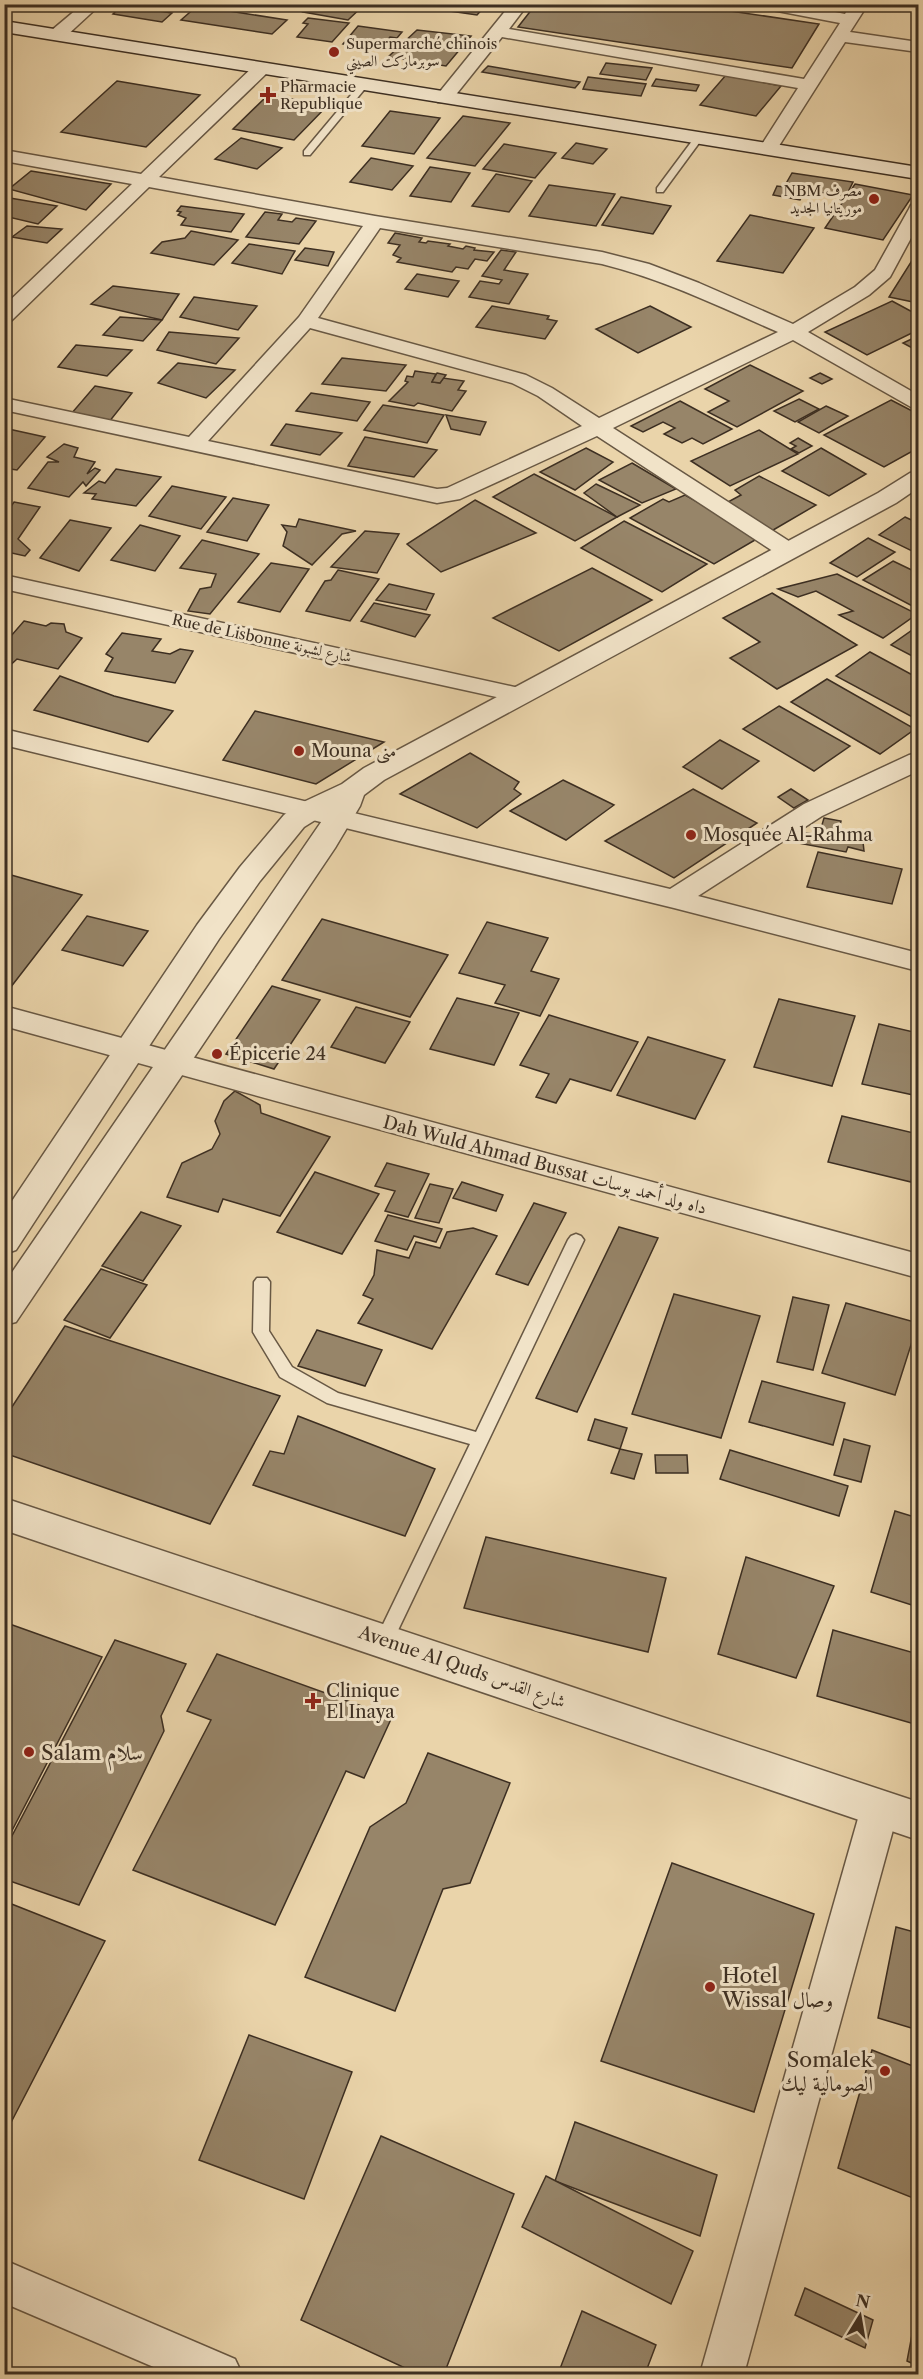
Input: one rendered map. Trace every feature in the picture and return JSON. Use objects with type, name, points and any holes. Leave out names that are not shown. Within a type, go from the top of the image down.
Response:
[{"type":"street","points":[[58,34],[93,4]]},
{"type":"street","points":[[444,98],[520,4]]},
{"type":"street","points":[[767,4],[851,20]]},
{"type":"street","points":[[768,148],[860,4]]},
{"type":"street","points":[[4,26],[918,173]]},
{"type":"street","points":[[499,32],[808,85]]},
{"type":"street","points":[[840,36],[918,47]]},
{"type":"street","points":[[4,317],[262,68]]},
{"type":"street","points":[[4,155],[375,222],[602,258],[642,268],[692,287],[794,332],[918,403]]},
{"type":"street","points":[[4,404],[437,496],[452,494],[598,427],[794,332],[862,291],[883,273],[918,209]]},
{"type":"street","points":[[194,444],[306,321],[375,222]]},
{"type":"street","points":[[306,321],[519,379],[544,392],[787,550]]},
{"type":"street","points":[[4,1241],[250,874],[283,833],[307,811],[352,790],[374,774],[887,498],[918,478]]},
{"type":"street","name":"Rue de Lisbonne شارع لشبونة","points":[[4,582],[519,695]]},
{"type":"street","points":[[4,737],[674,899],[918,962]]},
{"type":"street","points":[[674,899],[813,810],[918,761]]},
{"type":"street","points":[[4,1312],[338,818],[352,790]]},
{"type":"street","name":"Dah Wuld Ahmad Bussat داه ولد أحمد بوسات","points":[[4,1017],[918,1266]]},
{"type":"street","name":"Avenue Al Quds شارع القدس","points":[[4,1514],[918,1821]]},
{"type":"street","points":[[722,2374],[880,1808]]},
{"type":"street","points":[[4,2281],[220,2374]]},
{"type":"lane","points":[[308,153],[364,85]]},
{"type":"lane","points":[[660,190],[698,139]]},
{"type":"lane","points":[[384,1641],[576,1240]]},
{"type":"lane","points":[[261,1282],[261,1332],[286,1372],[333,1398],[481,1440]]},
{"type":"building","points":[[123,4],[144,4],[140,8],[172,13],[162,22],[113,14]]},
{"type":"building","points":[[312,4],[365,4],[348,20],[303,12]]},
{"type":"building","points":[[431,4],[487,4],[477,15],[428,8]]},
{"type":"building","points":[[536,4],[683,4],[819,24],[792,68],[518,27]]},
{"type":"building","points":[[197,6],[287,20],[272,34],[181,20]]},
{"type":"building","points":[[308,18],[349,23],[332,42],[297,37],[308,24],[303,23]]},
{"type":"building","points":[[358,26],[402,32],[397,38],[390,37],[380,49],[343,44]]},
{"type":"building","points":[[417,30],[471,36],[446,66],[388,57]]},
{"type":"building","points":[[606,63],[652,68],[646,80],[600,74]]},
{"type":"building","points":[[488,66],[580,82],[575,88],[482,72]]},
{"type":"building","points":[[726,75],[781,86],[756,116],[700,105]]},
{"type":"building","points":[[588,77],[646,84],[641,96],[583,89]]},
{"type":"building","points":[[656,79],[699,85],[696,91],[652,86]]},
{"type":"building","points":[[117,81],[200,95],[146,147],[61,132]]},
{"type":"building","points":[[268,95],[328,105],[294,140],[233,129]]},
{"type":"building","points":[[390,111],[440,118],[414,154],[362,146]]},
{"type":"building","points":[[463,116],[510,123],[475,166],[427,158]]},
{"type":"building","points":[[241,138],[282,148],[257,169],[215,159]]},
{"type":"building","points":[[576,143],[607,149],[593,164],[562,158]]},
{"type":"building","points":[[504,144],[556,153],[535,178],[483,169]]},
{"type":"building","points":[[371,158],[413,166],[392,190],[350,182]]},
{"type":"building","points":[[430,167],[470,173],[451,202],[410,196]]},
{"type":"building","points":[[31,171],[111,184],[86,210],[9,189]]},
{"type":"building","points":[[792,173],[853,182],[846,196],[805,190],[800,200],[773,195],[777,186],[784,187]]},
{"type":"building","points":[[496,174],[532,181],[509,212],[472,206]]},
{"type":"building","points":[[855,184],[913,195],[883,240],[825,228]]},
{"type":"building","points":[[549,185],[615,194],[596,226],[529,216]]},
{"type":"building","points":[[4,197],[57,206],[38,224],[4,216]]},
{"type":"building","points":[[621,197],[671,206],[653,234],[602,225]]},
{"type":"building","points":[[181,206],[244,214],[231,232],[181,225],[186,218],[178,215],[181,212],[177,211]]},
{"type":"building","points":[[265,212],[282,214],[278,220],[292,222],[296,218],[316,221],[299,244],[246,237]]},
{"type":"building","points":[[750,215],[814,228],[783,273],[717,261]]},
{"type":"building","points":[[27,226],[62,229],[47,243],[12,237]]},
{"type":"building","points":[[191,231],[238,240],[214,265],[151,253],[162,242],[185,238]]},
{"type":"building","points":[[395,233],[422,238],[419,242],[450,244],[448,246],[463,249],[466,246],[475,248],[474,250],[494,252],[487,261],[475,259],[468,269],[456,267],[452,272],[397,262],[401,258],[393,255],[400,245],[388,243]]},
{"type":"building","points":[[249,244],[295,251],[282,274],[232,263]]},
{"type":"building","points":[[305,248],[334,252],[328,266],[295,260]]},
{"type":"building","points":[[501,250],[516,252],[504,270],[528,274],[509,304],[469,297],[480,281],[499,284],[502,280],[482,276]]},
{"type":"building","points":[[918,251],[918,303],[889,297]]},
{"type":"building","points":[[417,274],[459,281],[448,297],[405,289]]},
{"type":"building","points":[[113,286],[179,294],[162,320],[91,304]]},
{"type":"building","points":[[194,297],[257,306],[238,330],[180,317]]},
{"type":"building","points":[[892,301],[918,315],[918,330],[867,355],[825,332]]},
{"type":"building","points":[[492,306],[549,316],[547,319],[557,321],[545,339],[476,327]]},
{"type":"building","points":[[650,306],[691,327],[638,353],[596,329]]},
{"type":"building","points":[[120,317],[162,320],[143,341],[103,335]]},
{"type":"building","points":[[169,332],[239,338],[216,364],[157,350]]},
{"type":"building","points":[[918,336],[918,351],[903,343]]},
{"type":"building","points":[[76,345],[132,350],[107,376],[58,367]]},
{"type":"building","points":[[342,358],[406,365],[386,391],[322,384]]},
{"type":"building","points":[[178,363],[235,370],[206,398],[158,383]]},
{"type":"building","points":[[750,365],[803,391],[737,427],[708,412],[729,401],[705,389]]},
{"type":"building","points":[[415,371],[436,374],[432,382],[440,383],[443,378],[464,381],[458,390],[466,391],[452,411],[418,403],[414,406],[389,401],[408,382],[405,381],[407,376],[413,377]]},
{"type":"building","points":[[437,373],[446,375],[440,383],[432,382]]},
{"type":"building","points":[[820,373],[832,379],[822,384],[810,378]]},
{"type":"building","points":[[95,386],[132,393],[109,422],[71,414]]},
{"type":"building","points":[[311,393],[370,402],[357,421],[296,411]]},
{"type":"building","points":[[799,399],[819,409],[795,422],[774,411]]},
{"type":"building","points":[[891,400],[918,414],[918,448],[884,467],[824,435]]},
{"type":"building","points":[[680,401],[732,429],[703,444],[692,438],[682,443],[664,434],[675,428],[663,422],[643,432],[631,426]]},
{"type":"building","points":[[383,405],[444,415],[427,443],[364,430]]},
{"type":"building","points":[[826,406],[848,416],[819,433],[798,422]]},
{"type":"building","points":[[446,415],[486,422],[480,435],[451,429]]},
{"type":"building","points":[[286,424],[342,433],[320,455],[271,445]]},
{"type":"building","points":[[4,428],[45,437],[17,470],[4,468]]},
{"type":"building","points":[[759,430],[798,454],[730,486],[691,461]]},
{"type":"building","points":[[365,437],[437,450],[414,477],[348,466]]},
{"type":"building","points":[[798,438],[812,446],[799,453],[791,449],[796,446],[790,443]]},
{"type":"building","points":[[64,444],[78,448],[74,457],[95,462],[87,474],[95,468],[100,470],[86,486],[83,482],[69,497],[28,488],[48,462],[59,462],[47,457]]},
{"type":"building","points":[[586,448],[613,462],[575,490],[540,472]]},
{"type":"building","points":[[821,448],[866,474],[829,496],[782,471]]},
{"type":"building","points":[[632,463],[676,489],[642,503],[599,480]]},
{"type":"building","points":[[116,469],[161,477],[136,506],[92,499],[96,494],[84,493],[99,481],[105,483]]},
{"type":"building","points":[[534,474],[617,517],[575,541],[493,497]]},
{"type":"building","points":[[759,476],[816,505],[768,533],[726,503],[741,495],[735,490]]},
{"type":"building","points":[[596,484],[640,505],[617,517],[584,493]]},
{"type":"building","points":[[172,486],[226,497],[201,529],[149,516]]},
{"type":"building","points":[[685,495],[755,534],[755,540],[714,564],[630,518],[663,499],[669,502]]},
{"type":"building","points":[[233,498],[269,505],[247,541],[207,532]]},
{"type":"building","points":[[475,500],[536,533],[441,572],[407,544]]},
{"type":"building","points":[[14,502],[40,507],[18,539],[30,550],[25,556],[7,552],[9,546],[4,546],[4,517]]},
{"type":"building","points":[[905,517],[918,523],[918,547],[912,551],[879,535]]},
{"type":"building","points":[[299,519],[356,531],[342,534],[312,565],[283,546],[287,532],[282,525],[296,527]]},
{"type":"building","points":[[70,520],[111,528],[79,571],[40,558]]},
{"type":"building","points":[[624,521],[707,564],[662,592],[581,548]]},
{"type":"building","points":[[140,525],[180,536],[155,571],[111,560]]},
{"type":"building","points":[[365,531],[399,534],[377,573],[331,567]]},
{"type":"building","points":[[868,538],[895,552],[857,577],[830,563]]},
{"type":"building","points":[[202,540],[259,554],[210,614],[188,611],[200,589],[211,587],[216,574],[180,568]]},
{"type":"building","points":[[893,561],[918,573],[918,609],[863,580]]},
{"type":"building","points":[[271,563],[309,569],[280,612],[238,602]]},
{"type":"building","points":[[592,568],[652,600],[559,651],[493,618]]},
{"type":"building","points":[[338,570],[379,579],[350,621],[306,611],[325,581],[331,580]]},
{"type":"building","points":[[837,574],[917,614],[883,638],[839,615],[853,611],[816,591],[798,597],[778,589]]},
{"type":"building","points":[[389,584],[434,594],[426,610],[376,600]]},
{"type":"building","points":[[772,593],[857,645],[777,689],[730,658],[760,642],[723,618]]},
{"type":"building","points":[[374,603],[430,615],[415,637],[361,621]]},
{"type":"building","points":[[24,621],[46,626],[51,623],[64,624],[66,632],[82,638],[58,669],[17,659],[4,671],[4,644]]},
{"type":"building","points":[[918,626],[918,659],[891,645]]},
{"type":"building","points":[[122,633],[161,639],[152,651],[170,654],[180,649],[193,651],[175,683],[105,671],[113,658],[106,654]]},
{"type":"building","points":[[870,652],[918,678],[918,720],[836,676]]},
{"type":"building","points":[[60,676],[114,696],[173,711],[148,742],[34,710]]},
{"type":"building","points":[[827,679],[915,729],[880,754],[791,702]]},
{"type":"building","points":[[779,706],[850,746],[814,771],[743,729]]},
{"type":"building","name":"Mouna منى","points":[[255,711],[384,742],[316,784],[223,760]]},
{"type":"building","points":[[720,740],[759,761],[722,789],[683,767]]},
{"type":"building","points":[[470,753],[519,782],[514,789],[521,794],[477,828],[400,794]]},
{"type":"building","points":[[563,780],[614,805],[566,840],[510,811]]},
{"type":"building","points":[[693,789],[757,823],[674,878],[605,841]]},
{"type":"building","points":[[791,789],[808,800],[794,808],[778,797]]},
{"type":"building","points":[[824,818],[841,821],[837,838],[863,842],[864,851],[848,847],[846,852],[793,842],[801,832],[819,835]]},
{"type":"building","points":[[818,852],[902,869],[892,904],[807,887]]},
{"type":"building","points":[[4,873],[82,895],[7,992],[4,991]]},
{"type":"building","points":[[87,916],[148,931],[123,966],[62,950]]},
{"type":"building","points":[[322,919],[448,955],[410,1017],[282,980]]},
{"type":"building","points":[[487,922],[548,938],[531,971],[559,979],[540,1016],[495,1003],[505,985],[459,973]]},
{"type":"building","points":[[272,986],[320,1000],[274,1069],[226,1054]]},
{"type":"building","points":[[457,998],[519,1013],[494,1065],[430,1049]]},
{"type":"building","points":[[779,999],[855,1016],[832,1086],[754,1067]]},
{"type":"building","points":[[356,1007],[410,1022],[385,1063],[331,1047]]},
{"type":"building","points":[[549,1015],[638,1042],[611,1091],[570,1079],[556,1103],[536,1097],[549,1074],[520,1065]]},
{"type":"building","points":[[879,1024],[918,1033],[918,1096],[862,1084]]},
{"type":"building","points":[[648,1037],[725,1060],[695,1119],[617,1095]]},
{"type":"building","points":[[235,1091],[260,1105],[261,1113],[330,1137],[280,1216],[223,1199],[218,1212],[167,1197],[182,1163],[212,1149],[220,1134],[215,1121],[224,1101]]},
{"type":"building","points":[[842,1116],[918,1134],[918,1153],[911,1182],[828,1162]]},
{"type":"building","points":[[387,1163],[429,1174],[408,1217],[385,1211],[395,1191],[375,1186]]},
{"type":"building","points":[[315,1172],[379,1194],[342,1254],[277,1232]]},
{"type":"building","points":[[462,1182],[503,1195],[496,1211],[453,1198]]},
{"type":"building","points":[[430,1184],[453,1189],[439,1223],[415,1218]]},
{"type":"building","points":[[534,1203],[566,1213],[528,1285],[496,1274]]},
{"type":"building","points":[[141,1212],[181,1226],[143,1281],[102,1266]]},
{"type":"building","points":[[388,1215],[442,1229],[436,1242],[414,1236],[407,1250],[375,1241]]},
{"type":"building","points":[[619,1227],[658,1238],[577,1412],[536,1398]]},
{"type":"building","points":[[473,1228],[497,1236],[432,1349],[358,1323],[373,1299],[363,1295],[374,1275],[377,1250],[409,1258],[416,1242],[440,1248],[447,1232]]},
{"type":"building","points":[[101,1269],[147,1285],[110,1338],[64,1320]]},
{"type":"building","points":[[674,1294],[760,1316],[721,1438],[632,1414]]},
{"type":"building","points":[[793,1297],[829,1305],[813,1370],[777,1362]]},
{"type":"building","points":[[846,1303],[918,1323],[895,1395],[822,1373]]},
{"type":"building","points":[[65,1326],[280,1396],[210,1524],[4,1453],[4,1419]]},
{"type":"building","points":[[317,1330],[382,1350],[365,1386],[298,1366]]},
{"type":"building","points":[[762,1381],[845,1403],[833,1445],[749,1422]]},
{"type":"building","points":[[298,1416],[435,1469],[405,1536],[253,1485],[270,1451],[284,1454]]},
{"type":"building","points":[[595,1419],[627,1428],[620,1449],[588,1440]]},
{"type":"building","points":[[844,1439],[870,1446],[861,1482],[834,1475]]},
{"type":"building","points":[[620,1449],[642,1454],[634,1479],[611,1473]]},
{"type":"building","points":[[730,1450],[848,1486],[839,1516],[720,1479]]},
{"type":"building","points":[[655,1455],[687,1455],[688,1473],[656,1473]]},
{"type":"building","points":[[895,1511],[918,1518],[918,1607],[871,1592]]},
{"type":"building","points":[[486,1537],[666,1578],[648,1652],[464,1608]]},
{"type":"building","points":[[746,1557],[834,1586],[796,1678],[718,1654]]},
{"type":"building","name":"Salam سلام","points":[[4,1622],[102,1657],[4,1846]]},
{"type":"building","points":[[833,1630],[918,1654],[918,1725],[817,1696]]},
{"type":"building","points":[[115,1640],[186,1664],[161,1716],[164,1731],[79,1905],[4,1879],[4,1851]]},
{"type":"building","points":[[217,1654],[392,1717],[364,1778],[346,1771],[275,1925],[133,1870],[211,1720],[187,1711]]},
{"type":"building","points":[[428,1753],[510,1783],[470,1883],[443,1889],[395,2011],[305,1977],[370,1827],[406,1803]]},
{"type":"building","name":"Hotel Wissal وصال","points":[[672,1863],[814,1914],[754,2112],[601,2061]]},
{"type":"building","points":[[4,1901],[105,1941],[4,2136]]},
{"type":"building","points":[[896,1927],[918,1933],[918,2030],[878,2018]]},
{"type":"building","points":[[249,2035],[352,2072],[304,2199],[199,2160]]},
{"type":"building","points":[[872,2050],[918,2068],[918,2200],[838,2168]]},
{"type":"building","points":[[575,2122],[717,2175],[700,2236],[555,2181]]},
{"type":"building","points":[[381,2136],[514,2194],[444,2374],[418,2374],[301,2320]]},
{"type":"building","points":[[546,2176],[693,2251],[671,2304],[522,2227]]},
{"type":"building","points":[[805,2288],[873,2320],[865,2348],[795,2315]]},
{"type":"building","points":[[918,2303],[918,2366],[907,2361]]},
{"type":"building","points":[[582,2311],[656,2345],[645,2374],[558,2374]]},
{"type":"place","name":"Supermarché chinois سوبرماركت الصيني","points":[[334,52]]},
{"type":"place","name":"Pharmacie Republique","points":[[268,95]]},
{"type":"place","name":"NBM مصرف موريتانيا الجديد","points":[[874,199]]},
{"type":"place","name":"Mouna منى","points":[[299,751]]},
{"type":"place","name":"Mosquée Al-Rahma","points":[[691,835]]},
{"type":"place","name":"Épicerie 24","points":[[217,1054]]},
{"type":"place","name":"Clinique El Inaya","points":[[313,1701]]},
{"type":"place","name":"Salam سلام","points":[[29,1752]]},
{"type":"place","name":"Hotel Wissal وصال","points":[[710,1987]]},
{"type":"place","name":"Somalek الصومالية ليك","points":[[885,2071]]}]
